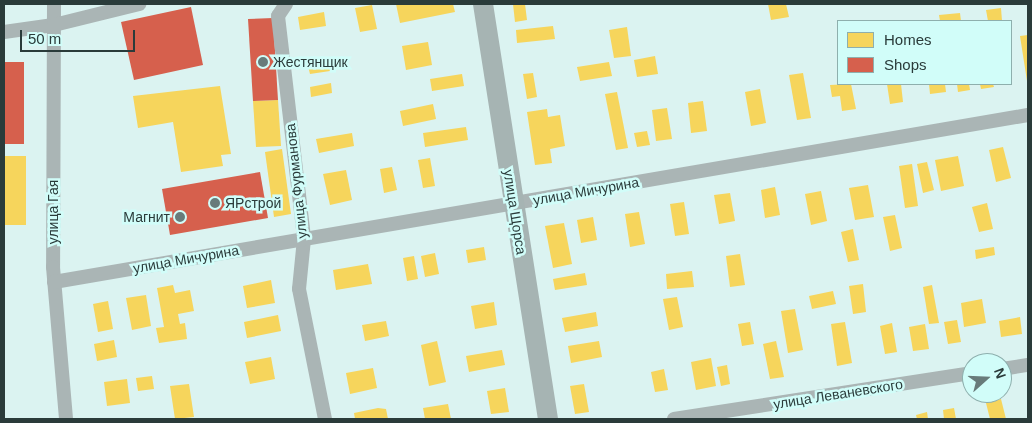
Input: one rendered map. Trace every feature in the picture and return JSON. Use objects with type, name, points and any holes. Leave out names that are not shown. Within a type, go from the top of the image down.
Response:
[{"type":"main road","name":"улица Щорса","points":[[483,4],[548,419]]},
{"type":"street","name":"улица Гая","points":[[54,4],[54,282],[66,419]]},
{"type":"street","points":[[4,32],[54,25],[139,4]]},
{"type":"street","name":"улица Фурманова","points":[[286,4],[278,16],[304,239],[299,289],[324,419]]},
{"type":"street","name":"улица Мичурина","points":[[54,282],[1028,115]]},
{"type":"street","points":[[1012,367],[1028,365]]},
{"type":"street","name":"улица Леваневского","points":[[674,419],[962,375]]},
{"type":"building: Homes","points":[[396,4],[453,4],[455,12],[400,23]]},
{"type":"building: Homes","points":[[513,4],[525,4],[527,20],[515,22]]},
{"type":"building: Homes","points":[[768,4],[786,4],[789,17],[771,20]]},
{"type":"building: Homes","points":[[372,5],[377,29],[360,32],[355,8]]},
{"type":"building: Homes","points":[[1001,8],[1002,20],[988,20],[986,10]]},
{"type":"building: Homes","points":[[324,12],[326,26],[300,30],[298,17]]},
{"type":"building: Homes","points":[[960,13],[961,20],[940,20],[939,15]]},
{"type":"building: Homes","points":[[553,26],[555,39],[517,43],[516,30]]},
{"type":"building: Homes","points":[[627,27],[631,56],[614,58],[609,30]]},
{"type":"building: Homes","points":[[1028,35],[1028,81],[1027,81],[1020,36]]},
{"type":"building: Homes","points":[[428,42],[432,65],[406,70],[402,46]]},
{"type":"building: Homes","points":[[655,56],[658,74],[637,77],[634,60]]},
{"type":"building: Homes","points":[[328,58],[330,71],[310,74],[307,62]]},
{"type":"building: Homes","points":[[609,62],[612,76],[580,81],[577,67]]},
{"type":"building: Homes","points":[[533,73],[537,97],[527,99],[523,74]]},
{"type":"building: Homes","points":[[803,73],[811,118],[797,120],[789,75]]},
{"type":"building: Homes","points":[[462,74],[464,86],[432,91],[430,79]]},
{"type":"building: Homes","points":[[331,83],[332,93],[311,97],[310,87]]},
{"type":"building: Homes","points":[[830,85],[851,85],[856,109],[842,111],[840,96],[832,97]]},
{"type":"building: Homes","points":[[887,85],[901,85],[903,102],[890,104]]},
{"type":"building: Homes","points":[[929,85],[945,85],[946,92],[930,94]]},
{"type":"building: Homes","points":[[957,85],[969,85],[970,90],[958,92]]},
{"type":"building: Homes","points":[[980,85],[993,85],[994,87],[981,89]]},
{"type":"building: Homes","points":[[220,86],[231,154],[221,155],[223,166],[181,172],[173,122],[138,128],[133,96]]},
{"type":"building: Homes","points":[[760,89],[766,123],[751,126],[745,92]]},
{"type":"building: Homes","points":[[617,92],[628,148],[616,150],[605,94]]},
{"type":"building: Homes","points":[[278,100],[281,146],[256,147],[253,101]]},
{"type":"building: Homes","points":[[703,101],[707,131],[691,133],[688,103]]},
{"type":"building: Homes","points":[[433,104],[436,119],[403,126],[400,111]]},
{"type":"building: Homes","points":[[667,108],[672,139],[656,141],[652,110]]},
{"type":"building: Homes","points":[[547,109],[548,117],[560,115],[565,146],[550,149],[552,163],[535,165],[527,112]]},
{"type":"building: Homes","points":[[466,127],[468,140],[425,147],[423,133]]},
{"type":"building: Homes","points":[[647,131],[650,145],[637,147],[634,133]]},
{"type":"building: Homes","points":[[352,133],[354,146],[319,153],[316,139]]},
{"type":"building: Homes","points":[[1003,147],[1011,178],[996,182],[989,150]]},
{"type":"building: Homes","points":[[282,149],[291,214],[274,217],[265,152]]},
{"type":"building: Homes","points":[[4,156],[26,156],[26,225],[4,225]]},
{"type":"building: Homes","points":[[958,156],[964,186],[941,191],[935,160]]},
{"type":"building: Homes","points":[[430,158],[435,186],[423,188],[418,160]]},
{"type":"building: Homes","points":[[927,162],[934,190],[923,193],[917,164]]},
{"type":"building: Homes","points":[[912,164],[918,206],[905,208],[899,166]]},
{"type":"building: Homes","points":[[392,167],[397,190],[384,193],[380,169]]},
{"type":"building: Homes","points":[[346,170],[352,200],[330,205],[323,174]]},
{"type":"building: Homes","points":[[868,185],[874,217],[855,220],[849,188]]},
{"type":"building: Homes","points":[[775,187],[780,215],[765,218],[761,190]]},
{"type":"building: Homes","points":[[821,191],[827,221],[811,225],[805,194]]},
{"type":"building: Homes","points":[[730,193],[735,221],[719,224],[714,195]]},
{"type":"building: Homes","points":[[684,202],[689,234],[675,236],[670,204]]},
{"type":"building: Homes","points":[[987,203],[993,229],[979,232],[972,207]]},
{"type":"building: Homes","points":[[639,212],[645,244],[630,247],[625,214]]},
{"type":"building: Homes","points":[[895,215],[902,248],[890,251],[883,217]]},
{"type":"building: Homes","points":[[593,217],[597,240],[581,243],[577,220]]},
{"type":"building: Homes","points":[[564,223],[572,264],[553,268],[545,226]]},
{"type":"building: Homes","points":[[853,229],[859,260],[848,262],[841,232]]},
{"type":"building: Homes","points":[[484,247],[486,260],[468,263],[466,250]]},
{"type":"building: Homes","points":[[994,247],[995,255],[976,259],[975,250]]},
{"type":"building: Homes","points":[[435,253],[439,274],[425,277],[421,256]]},
{"type":"building: Homes","points":[[740,254],[745,285],[730,287],[726,256]]},
{"type":"building: Homes","points":[[414,256],[418,279],[407,281],[403,258]]},
{"type":"building: Homes","points":[[368,264],[372,284],[336,290],[333,270]]},
{"type":"building: Homes","points":[[692,271],[694,287],[667,289],[666,274]]},
{"type":"building: Homes","points":[[585,273],[587,285],[555,290],[553,279]]},
{"type":"building: Homes","points":[[271,280],[275,303],[247,308],[243,286]]},
{"type":"building: Homes","points":[[863,284],[866,312],[853,314],[849,286]]},
{"type":"building: Homes","points":[[173,285],[175,293],[190,290],[194,311],[178,314],[180,324],[185,323],[187,339],[159,343],[156,328],[164,327],[157,288]]},
{"type":"building: Homes","points":[[932,285],[939,323],[929,324],[923,287]]},
{"type":"building: Homes","points":[[833,291],[836,304],[812,309],[809,296]]},
{"type":"building: Homes","points":[[146,295],[151,326],[132,330],[126,298]]},
{"type":"building: Homes","points":[[677,297],[683,327],[669,330],[663,299]]},
{"type":"building: Homes","points":[[982,299],[986,323],[964,327],[961,303]]},
{"type":"building: Homes","points":[[108,301],[113,329],[98,332],[93,304]]},
{"type":"building: Homes","points":[[494,302],[497,325],[475,329],[471,306]]},
{"type":"building: Homes","points":[[795,309],[803,350],[788,353],[781,311]]},
{"type":"building: Homes","points":[[596,312],[598,326],[565,332],[562,318]]},
{"type":"building: Homes","points":[[278,315],[281,331],[247,338],[244,322]]},
{"type":"building: Homes","points":[[1020,317],[1022,334],[1001,337],[999,321]]},
{"type":"building: Homes","points":[[957,320],[961,342],[948,344],[944,322]]},
{"type":"building: Homes","points":[[386,321],[389,336],[365,341],[362,325]]},
{"type":"building: Homes","points":[[750,322],[754,344],[742,346],[738,324]]},
{"type":"building: Homes","points":[[845,322],[852,363],[837,366],[831,324]]},
{"type":"building: Homes","points":[[892,323],[897,352],[885,354],[880,326]]},
{"type":"building: Homes","points":[[925,324],[929,349],[913,351],[909,327]]},
{"type":"building: Homes","points":[[114,340],[117,357],[97,361],[94,344]]},
{"type":"building: Homes","points":[[437,341],[446,382],[429,386],[421,345]]},
{"type":"building: Homes","points":[[599,341],[602,357],[571,363],[568,346]]},
{"type":"building: Homes","points":[[776,341],[784,377],[770,379],[763,344]]},
{"type":"building: Homes","points":[[502,350],[505,365],[469,372],[466,356]]},
{"type":"building: Homes","points":[[271,357],[275,379],[250,384],[245,362]]},
{"type":"building: Homes","points":[[711,358],[716,386],[696,390],[691,362]]},
{"type":"building: Homes","points":[[727,365],[730,384],[721,386],[717,367]]},
{"type":"building: Homes","points":[[373,368],[377,388],[350,394],[346,373]]},
{"type":"building: Homes","points":[[664,369],[668,390],[655,392],[651,372]]},
{"type":"building: Homes","points":[[152,376],[154,389],[138,391],[136,378]]},
{"type":"building: Homes","points":[[127,379],[130,403],[107,406],[104,382]]},
{"type":"building: Homes","points":[[189,384],[194,417],[175,419],[170,386]]},
{"type":"building: Homes","points":[[584,384],[589,412],[575,414],[570,386]]},
{"type":"building: Homes","points":[[505,388],[509,412],[491,414],[487,391]]},
{"type":"building: Homes","points":[[986,403],[1002,403],[1006,419],[990,419]]},
{"type":"building: Homes","points":[[448,404],[451,419],[425,419],[423,408]]},
{"type":"building: Homes","points":[[378,408],[386,409],[388,419],[355,419],[354,413]]},
{"type":"building: Homes","points":[[954,408],[956,419],[944,419],[943,410]]},
{"type":"building: Homes","points":[[927,412],[928,419],[917,419],[916,415]]},
{"type":"building: Shops","points":[[191,7],[203,65],[134,80],[121,22]]},
{"type":"building: Shops","points":[[273,18],[278,100],[253,101],[248,19]]},
{"type":"building: Shops","points":[[4,62],[24,62],[24,144],[4,144]]},
{"type":"building: Shops","name":"ЯРстрой","points":[[260,172],[268,218],[170,235],[162,189]]},
{"type":"place","name":"Жестянщик","points":[[263,62]]},
{"type":"place","name":"ЯРстрой","points":[[215,203]]},
{"type":"place","name":"Магнит","points":[[180,217]]}]
